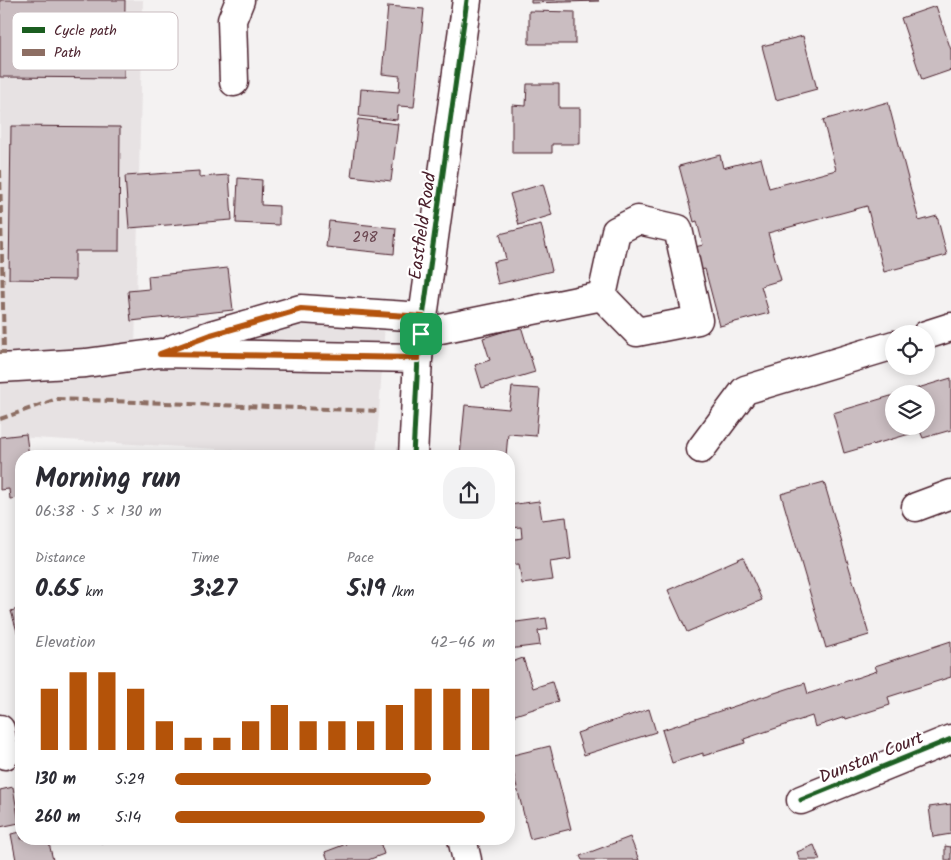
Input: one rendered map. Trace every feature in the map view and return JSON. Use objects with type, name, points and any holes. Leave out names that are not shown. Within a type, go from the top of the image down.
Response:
[{"type":"street","points":[[234,82],[232,20],[240,0]]},
{"type":"street","name":"Eastfield Road","points":[[413,450],[421,336],[467,0]]},
{"type":"street","points":[[0,368],[86,363],[160,354],[421,336],[602,296]]},
{"type":"street","points":[[160,354],[211,335],[301,309],[421,336]]},
{"type":"street","points":[[935,332],[951,327]]},
{"type":"street","points":[[701,449],[745,390],[885,348]]},
{"type":"street","points":[[916,507],[951,494]]},
{"type":"street","name":"Dunstan Court","points":[[802,800],[951,739]]},
{"type":"street","points":[[463,845],[467,860]]},
{"type":"shaded area","points":[[0,0],[143,0],[143,12],[12,12],[12,70],[141,70],[135,351],[386,308],[376,450],[233,450],[0,436]]},
{"type":"building","points":[[0,0],[125,0],[125,12],[12,12],[12,70],[124,70],[124,78],[0,77]]},
{"type":"building","points":[[531,0],[598,0],[599,1],[531,3]]},
{"type":"building","points":[[388,6],[424,9],[414,107],[398,106],[397,120],[359,116],[361,89],[399,92],[400,76],[382,74]]},
{"type":"building","points":[[936,6],[951,50],[951,70],[922,80],[901,18]]},
{"type":"building","points":[[529,11],[575,12],[575,44],[529,44]]},
{"type":"building","points":[[803,36],[817,89],[776,100],[762,46]]},
{"type":"building","points":[[527,84],[559,84],[559,108],[580,108],[580,144],[552,144],[552,153],[512,153],[512,105],[526,106]]},
{"type":"building","points":[[888,102],[919,221],[937,216],[947,255],[884,272],[867,206],[768,233],[781,280],[761,286],[769,313],[720,326],[705,269],[701,270],[695,247],[703,245],[697,221],[694,222],[679,166],[720,155],[723,168],[761,158],[769,188],[836,170],[823,120]]},
{"type":"building","points":[[358,119],[398,124],[391,181],[351,176]]},
{"type":"building","points":[[11,126],[120,127],[119,251],[75,251],[75,280],[9,279]]},
{"type":"building","points":[[199,171],[199,177],[229,175],[232,220],[129,228],[125,176]]},
{"type":"building","points":[[238,178],[262,180],[261,205],[279,206],[279,225],[236,223]]},
{"type":"building","points":[[543,184],[552,215],[519,225],[510,194]]},
{"type":"building","points":[[329,221],[396,228],[394,254],[326,247]]},
{"type":"building","points":[[541,224],[552,271],[498,284],[493,262],[506,259],[500,234]]},
{"type":"building","points":[[228,268],[233,310],[131,321],[128,291],[149,289],[148,276]]},
{"type":"building","points":[[521,326],[535,372],[482,388],[475,365],[490,360],[483,338]]},
{"type":"building","points":[[951,378],[951,430],[935,435],[935,385],[928,385]]},
{"type":"building","points":[[512,387],[540,389],[536,436],[508,434],[507,450],[461,450],[465,405],[509,409]]},
{"type":"building","points":[[885,398],[885,435],[906,435],[844,453],[833,413]]},
{"type":"building","points":[[26,434],[28,450],[15,450],[15,499],[10,499],[9,489],[0,490],[0,437]]},
{"type":"building","points":[[922,435],[934,435],[923,438]]},
{"type":"building","points":[[824,482],[869,635],[826,648],[781,494]]},
{"type":"building","points":[[539,501],[542,520],[566,517],[571,559],[550,562],[553,580],[522,584],[519,564],[515,564],[515,539],[522,538],[521,527],[515,528],[515,504]]},
{"type":"building","points":[[743,557],[762,600],[687,632],[668,590]]},
{"type":"building","points":[[15,610],[15,625],[11,611]]},
{"type":"building","points":[[546,618],[548,629],[538,631],[540,645],[515,648],[515,622]]},
{"type":"building","points":[[951,641],[951,677],[888,697],[890,705],[815,727],[812,716],[744,739],[745,743],[672,763],[662,730],[805,683],[808,694],[877,671],[875,666]]},
{"type":"building","points":[[523,658],[533,688],[552,682],[558,701],[515,715],[515,661]]},
{"type":"building","points":[[649,709],[656,732],[584,755],[577,733]]},
{"type":"building","points":[[550,746],[571,829],[530,839],[515,780],[515,755]]},
{"type":"building","points":[[13,787],[15,824],[0,827],[0,790]]},
{"type":"building","points":[[951,804],[951,834],[933,837],[929,807]]},
{"type":"building","points":[[15,833],[15,845],[49,845],[53,860],[16,860],[11,834]]},
{"type":"building","points":[[630,837],[639,860],[582,860],[580,856]]},
{"type":"building","points":[[343,845],[381,845],[384,854],[368,860],[328,860],[325,852]]},
{"type":"building","points":[[814,845],[820,860],[800,860],[797,852]]},
{"type":"building","points":[[945,846],[951,847],[951,860],[945,860]]},
{"type":"marked path","points":[[0,170],[4,352],[0,352]]},
{"type":"marked path","points":[[0,419],[57,399],[379,411]]},
{"type":"cycle path","points":[[413,450],[418,358],[467,0]]},
{"type":"cycle path","points":[[801,800],[951,739]]},
{"type":"route","points":[[301,309],[423,317],[421,334],[418,358],[160,354],[211,335],[301,309]]}]
